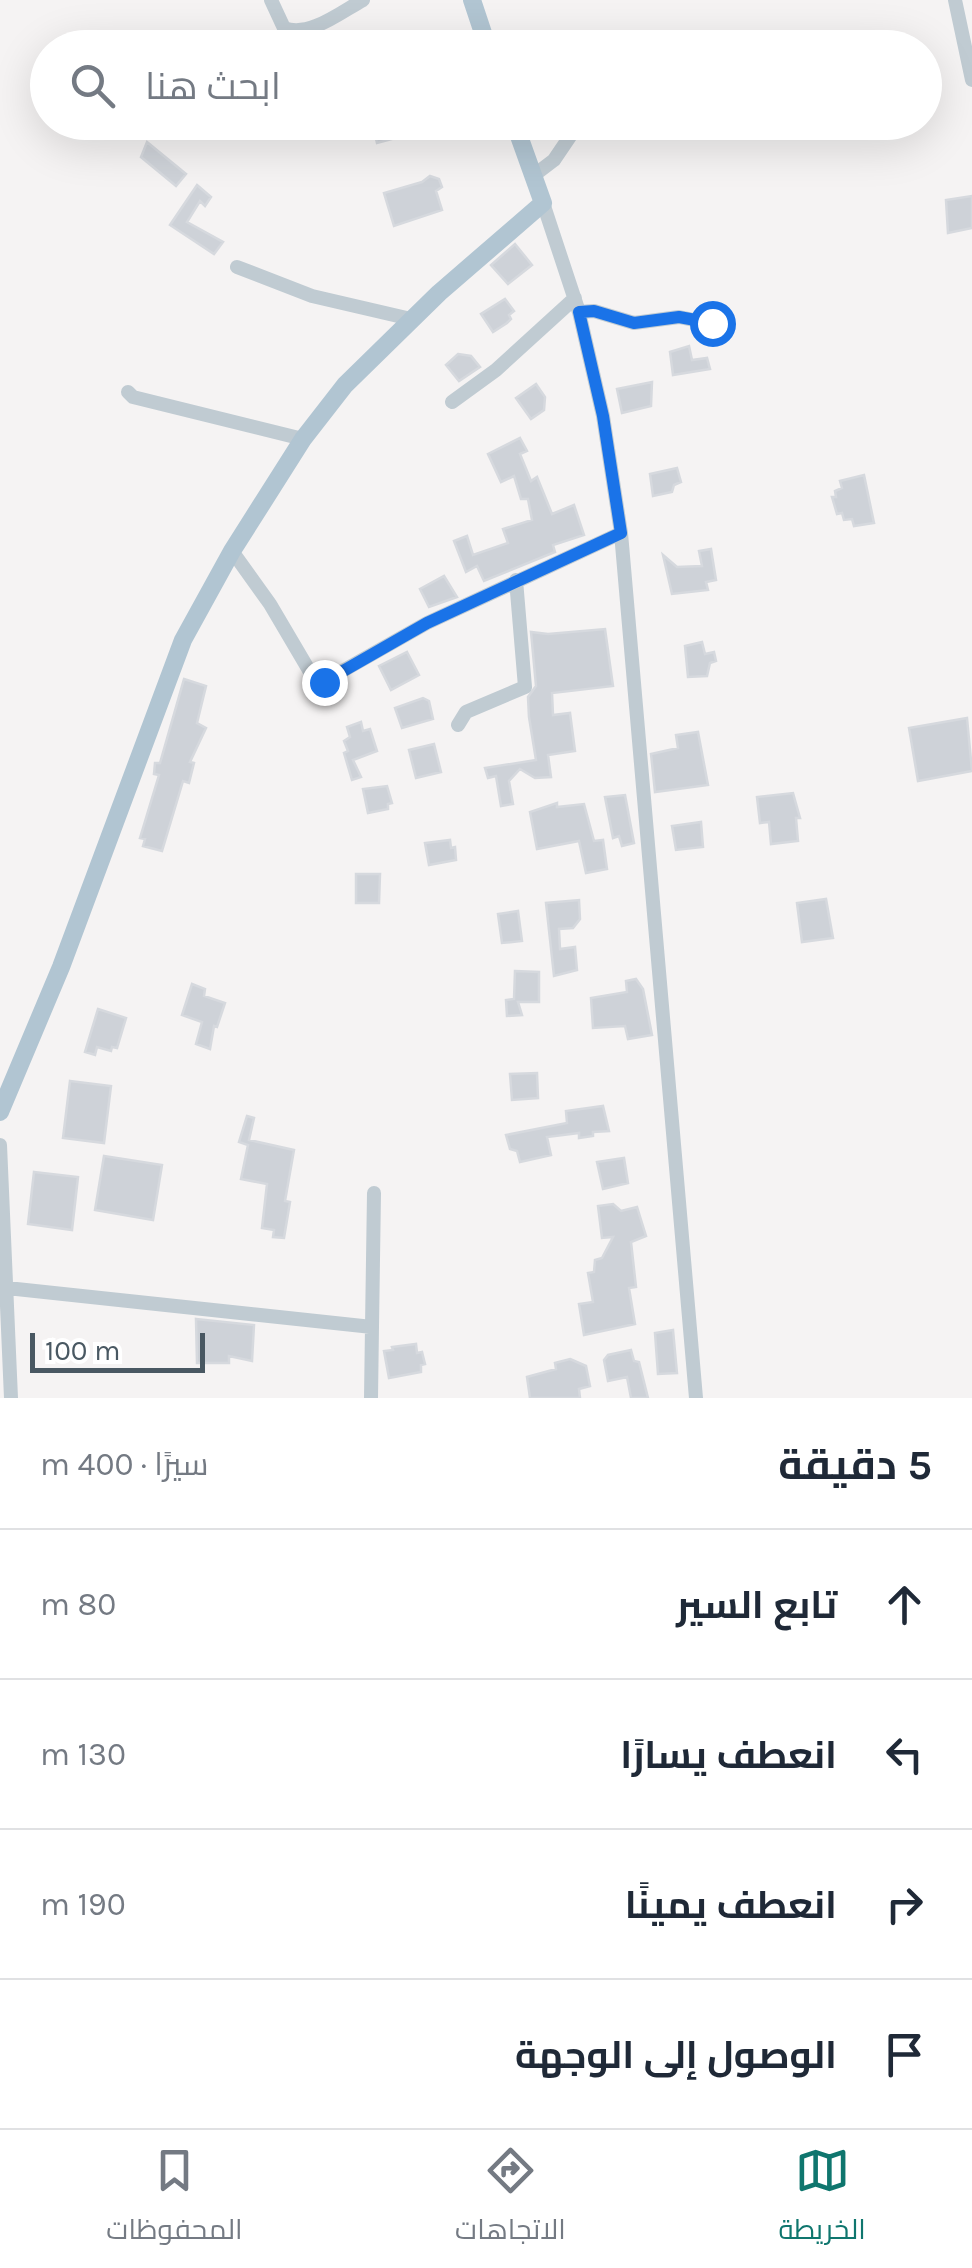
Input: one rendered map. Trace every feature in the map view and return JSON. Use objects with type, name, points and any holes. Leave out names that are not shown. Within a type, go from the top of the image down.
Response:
[{"type":"main road","points":[[472,0],[482,30]]},
{"type":"main road","points":[[0,1112],[61,967],[183,640],[232,551],[302,440],[345,385],[411,319],[543,203],[521,140]]},
{"type":"street","points":[[271,0],[288,30]]},
{"type":"street","points":[[301,30],[363,0]]},
{"type":"street","points":[[955,0],[972,80]]},
{"type":"street","points":[[534,176],[554,160],[568,140]]},
{"type":"street","points":[[543,203],[577,305],[603,416],[621,533],[696,1398]]},
{"type":"street","points":[[236,267],[312,296],[411,319]]},
{"type":"street","points":[[577,305],[634,323],[679,317],[719,325]]},
{"type":"street","points":[[452,402],[577,305]]},
{"type":"street","points":[[128,392],[132,397],[302,440]]},
{"type":"street","points":[[232,551],[320,682],[427,623],[621,533]]},
{"type":"street","points":[[458,725],[466,712],[525,687],[516,580]]},
{"type":"street","points":[[0,1145],[10,1398]]},
{"type":"street","points":[[371,1398],[374,1193]]},
{"type":"street","points":[[7,1288],[372,1328]]},
{"type":"building","points":[[147,142],[186,174],[176,186],[141,157]]},
{"type":"building","points":[[430,176],[439,179],[442,187],[436,191],[442,210],[394,226],[384,193]]},
{"type":"building","points":[[197,185],[211,197],[205,206],[200,201],[187,222],[223,242],[214,254],[170,225]]},
{"type":"building","points":[[972,196],[972,228],[948,233],[946,200]]},
{"type":"building","points":[[515,244],[532,265],[508,284],[491,265]]},
{"type":"building","points":[[505,299],[514,311],[507,323],[493,332],[481,314]]},
{"type":"building","points":[[689,346],[692,360],[707,358],[710,369],[673,375],[670,352]]},
{"type":"building","points":[[458,354],[471,356],[480,367],[459,381],[446,365]]},
{"type":"building","points":[[652,382],[651,406],[622,413],[617,389]]},
{"type":"building","points":[[536,384],[545,397],[544,410],[531,419],[516,398]]},
{"type":"building","points":[[520,438],[527,451],[520,454],[531,481],[537,477],[552,514],[574,505],[584,535],[553,545],[555,552],[484,581],[477,566],[466,572],[454,541],[467,536],[473,555],[508,543],[503,529],[532,520],[528,499],[521,499],[514,476],[501,482],[488,454]]},
{"type":"building","points":[[677,468],[681,482],[674,485],[672,492],[653,496],[650,474]]},
{"type":"building","points":[[864,475],[874,523],[854,526],[852,519],[844,520],[842,513],[837,514],[832,497],[842,488],[840,481]]},
{"type":"building","points":[[711,549],[716,580],[706,582],[708,590],[672,594],[663,555],[677,567],[702,566],[699,551]]},
{"type":"building","points":[[444,576],[457,597],[429,607],[420,589]]},
{"type":"building","points":[[605,629],[613,686],[552,693],[553,715],[570,713],[575,751],[548,755],[551,777],[535,778],[520,769],[509,781],[513,804],[501,806],[496,776],[488,778],[485,768],[536,760],[528,697],[536,686],[531,632]]},
{"type":"building","points":[[702,642],[705,654],[714,652],[716,661],[710,663],[707,676],[688,677],[685,646]]},
{"type":"building","points":[[407,652],[419,675],[391,690],[379,666]]},
{"type":"building","points":[[184,679],[206,686],[197,723],[206,728],[190,762],[194,763],[189,783],[183,781],[162,851],[143,846],[145,839],[140,838],[159,775],[154,774],[155,763],[160,763]]},
{"type":"building","points":[[423,698],[429,701],[433,719],[402,728],[395,708]]},
{"type":"building","points":[[967,718],[972,771],[918,781],[909,728]]},
{"type":"building","points":[[361,722],[363,731],[370,729],[377,751],[353,760],[361,777],[352,780],[344,741],[350,737],[347,727]]},
{"type":"building","points":[[698,732],[708,785],[655,792],[651,754],[678,748],[676,735]]},
{"type":"building","points":[[434,744],[441,772],[416,778],[409,750]]},
{"type":"building","points":[[387,786],[392,803],[388,809],[368,813],[363,789]]},
{"type":"building","points":[[793,793],[800,818],[796,818],[798,841],[771,844],[769,822],[760,823],[757,797]]},
{"type":"building","points":[[625,795],[634,843],[622,846],[619,836],[613,838],[605,797]]},
{"type":"building","points":[[557,803],[557,807],[584,804],[594,841],[603,840],[607,869],[586,873],[579,841],[537,849],[530,812]]},
{"type":"building","points":[[701,822],[703,847],[676,850],[672,826]]},
{"type":"building","points":[[450,840],[456,860],[429,865],[425,843]]},
{"type":"building","points":[[356,874],[380,874],[379,903],[356,903]]},
{"type":"building","points":[[826,899],[833,938],[802,942],[797,903]]},
{"type":"building","points":[[579,900],[580,919],[573,928],[559,929],[560,949],[575,947],[577,970],[554,976],[546,903]]},
{"type":"building","points":[[518,911],[522,941],[502,943],[498,914]]},
{"type":"building","points":[[515,971],[539,972],[539,1002],[518,1002],[522,1015],[507,1016],[506,1000],[514,999]]},
{"type":"building","points":[[636,979],[643,989],[652,1035],[628,1039],[625,1026],[593,1028],[591,998],[627,992],[626,981]]},
{"type":"building","points":[[192,984],[205,989],[204,996],[225,1003],[217,1027],[214,1026],[210,1049],[196,1044],[202,1022],[182,1015]]},
{"type":"building","points":[[98,1009],[126,1018],[117,1048],[112,1047],[111,1051],[97,1047],[95,1055],[85,1052]]},
{"type":"building","points":[[537,1073],[538,1098],[512,1100],[510,1074]]},
{"type":"building","points":[[70,1081],[111,1086],[104,1143],[63,1138]]},
{"type":"building","points":[[603,1106],[609,1131],[579,1138],[579,1133],[547,1137],[551,1155],[520,1162],[517,1151],[510,1149],[506,1135],[567,1123],[566,1111]]},
{"type":"building","points":[[247,1116],[254,1118],[249,1140],[294,1150],[285,1201],[290,1202],[284,1238],[273,1237],[274,1230],[262,1228],[267,1184],[241,1179],[248,1145],[239,1142]]},
{"type":"building","points":[[104,1156],[162,1165],[153,1220],[95,1210]]},
{"type":"building","points":[[624,1158],[628,1183],[603,1189],[597,1162]]},
{"type":"building","points":[[34,1172],[78,1177],[72,1230],[28,1224]]},
{"type":"building","points":[[613,1204],[621,1211],[637,1207],[646,1236],[631,1242],[636,1287],[629,1288],[635,1324],[584,1335],[579,1304],[593,1302],[588,1273],[594,1272],[595,1260],[602,1258],[613,1237],[602,1238],[598,1206]]},
{"type":"building","points":[[196,1319],[254,1325],[252,1361],[229,1356],[229,1363],[197,1363]]},
{"type":"building","points":[[673,1330],[677,1373],[658,1374],[655,1333]]},
{"type":"building","points":[[416,1344],[425,1364],[421,1365],[421,1372],[389,1378],[384,1351]]},
{"type":"building","points":[[631,1350],[634,1361],[639,1362],[648,1398],[631,1398],[627,1377],[608,1381],[604,1360],[608,1355]]},
{"type":"building","points":[[570,1359],[586,1366],[590,1386],[579,1389],[580,1398],[530,1398],[527,1377],[556,1369],[555,1363]]},
{"type":"route","points":[[324,682],[427,623],[621,533],[603,416],[579,312],[594,311],[640,324],[679,317],[712,323]]}]
